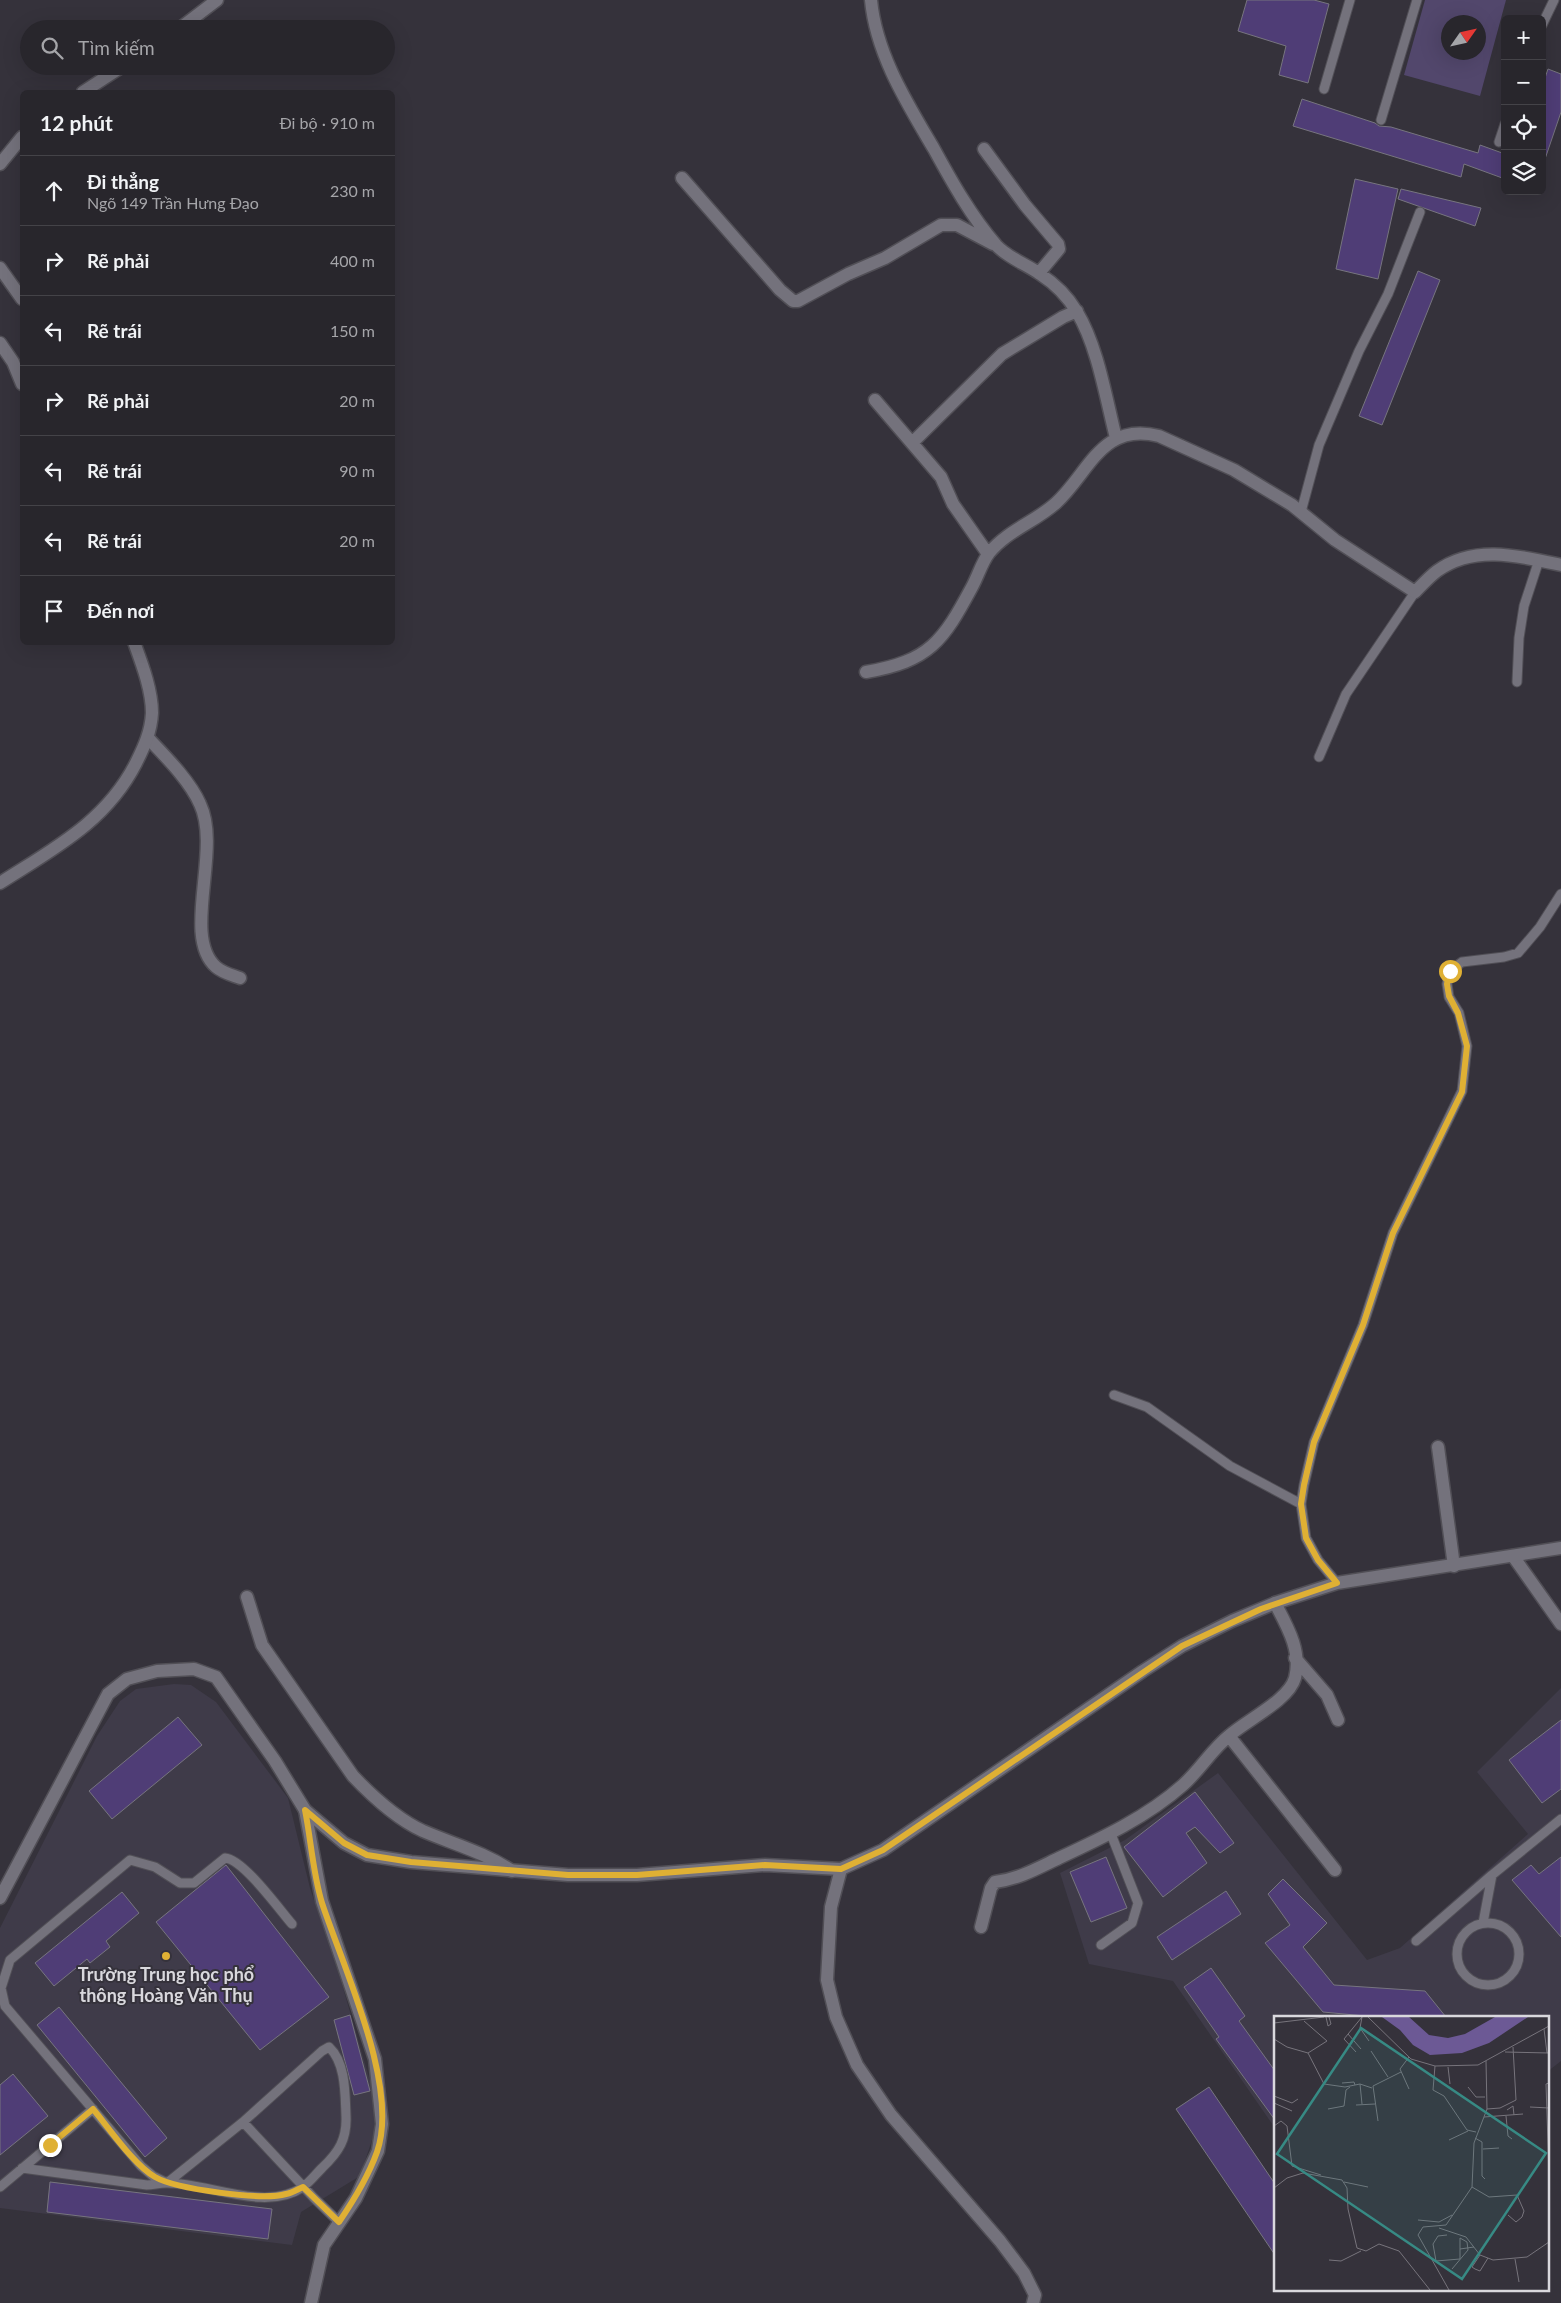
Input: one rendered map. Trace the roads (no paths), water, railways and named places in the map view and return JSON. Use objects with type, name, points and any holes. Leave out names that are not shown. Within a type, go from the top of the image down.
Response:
[{"type":"street","points":[[191,20],[217,0]]},
{"type":"street","points":[[871,0],[873,20],[879,42],[892,71],[962,200],[997,246]]},
{"type":"street","points":[[86,90],[109,75]]},
{"type":"street","points":[[0,164],[20,139]]},
{"type":"street","points":[[984,150],[1025,205],[1058,244],[1059,249],[1039,273]]},
{"type":"street","points":[[682,178],[780,290],[793,301],[798,301],[848,274],[885,258],[941,225],[957,226],[997,246],[1028,268],[1039,273],[1061,291],[1077,311],[1089,335],[1116,438]]},
{"type":"street","points":[[0,268],[20,296]]},
{"type":"street","points":[[913,442],[1002,354],[1055,321],[1077,311]]},
{"type":"street","points":[[0,343],[14,362],[20,378]]},
{"type":"street","points":[[875,400],[942,477],[953,504],[988,554]]},
{"type":"street","points":[[866,672],[896,667],[934,645],[958,614],[988,554],[1013,531],[1054,504],[1087,463],[1116,438],[1131,434],[1146,433],[1159,436],[1234,470],[1301,512],[1335,540],[1415,592],[1436,571],[1466,557],[1498,554],[1539,560],[1561,566]]},
{"type":"street","points":[[0,883],[88,826],[113,800],[127,781],[148,738],[152,711],[147,685],[135,645]]},
{"type":"street","points":[[148,738],[170,760],[200,804],[208,837],[207,872],[201,902],[205,950],[216,967],[240,978]]},
{"type":"street","points":[[1438,1447],[1454,1566]]},
{"type":"street","points":[[0,1898],[108,1694],[126,1678],[157,1671],[194,1669],[216,1677],[275,1761],[305,1810],[344,1843],[367,1855],[512,1871],[568,1875],[637,1875],[765,1865],[841,1869],[883,1850],[1182,1646],[1232,1621],[1275,1603],[1337,1583],[1561,1548]]},
{"type":"street","points":[[1513,1556],[1561,1624]]},
{"type":"street","points":[[247,1597],[262,1644],[353,1776],[370,1794],[422,1830],[473,1849],[512,1871]]},
{"type":"street","points":[[981,1927],[991,1888],[995,1882],[1014,1880],[1111,1834],[1183,1785],[1229,1736],[1288,1692],[1295,1679],[1293,1638],[1275,1603]]},
{"type":"street","points":[[1295,1658],[1327,1695],[1338,1720]]},
{"type":"street","points":[[1229,1736],[1336,1870]]},
{"type":"street","points":[[305,1810],[322,1901],[375,2059],[382,2124],[378,2151],[356,2198],[324,2245],[311,2303]]},
{"type":"street","points":[[841,1869],[831,1906],[828,1980],[836,2017],[857,2065],[891,2116],[1000,2240],[1024,2273],[1035,2295],[1032,2303]]},
{"type":"lane","points":[[1324,90],[1350,0]]},
{"type":"lane","points":[[1381,120],[1417,0]]},
{"type":"lane","points":[[1546,17],[1554,0]]},
{"type":"lane","points":[[1498,142],[1501,134]]},
{"type":"lane","points":[[1301,512],[1320,445],[1359,351],[1388,294],[1420,212]]},
{"type":"lane","points":[[1517,682],[1519,638],[1524,606],[1539,560]]},
{"type":"lane","points":[[1319,757],[1346,694],[1415,592]]},
{"type":"lane","points":[[1337,1583],[1318,1560],[1306,1538],[1301,1504],[1314,1442],[1363,1325],[1393,1233],[1462,1092],[1467,1046],[1458,1013],[1449,996],[1447,984],[1450,971],[1462,962],[1504,957],[1518,952],[1540,927],[1561,894]]},
{"type":"lane","points":[[1114,1395],[1147,1408],[1230,1466],[1301,1504]]},
{"type":"lane","points":[[1416,1941],[1492,1875],[1561,1819]]},
{"type":"lane","points":[[1101,1945],[1132,1923],[1138,1903],[1111,1834]]},
{"type":"lane","points":[[167,2183],[153,2176],[141,2166],[5,2006],[1,1988],[10,1960],[130,1860],[155,1867],[180,1882],[194,1883],[225,1858],[229,1858],[236,1862],[262,1888],[292,1924]]},
{"type":"lane","points":[[1483,1923],[1492,1875]]},
{"type":"lane","points":[[1483,1923],[1495,1924],[1505,1928],[1518,1945],[1518,1963],[1513,1973],[1498,1984],[1478,1983],[1468,1978],[1458,1961],[1458,1945],[1465,1934],[1473,1927],[1483,1923]]},
{"type":"lane","points":[[22,2168],[147,2185],[167,2183],[256,2197],[286,2194],[303,2187],[334,2157],[343,2144],[346,2130],[345,2105],[342,2075],[336,2054],[329,2047],[322,2050],[243,2122],[167,2183]]},
{"type":"lane","points":[[0,2187],[93,2109]]},
{"type":"lane","points":[[243,2122],[303,2187],[339,2222]]},
{"type":"place","name":"Trường Trung học phổ thông Hoàng Văn Thụ","points":[[166,1956]]}]
